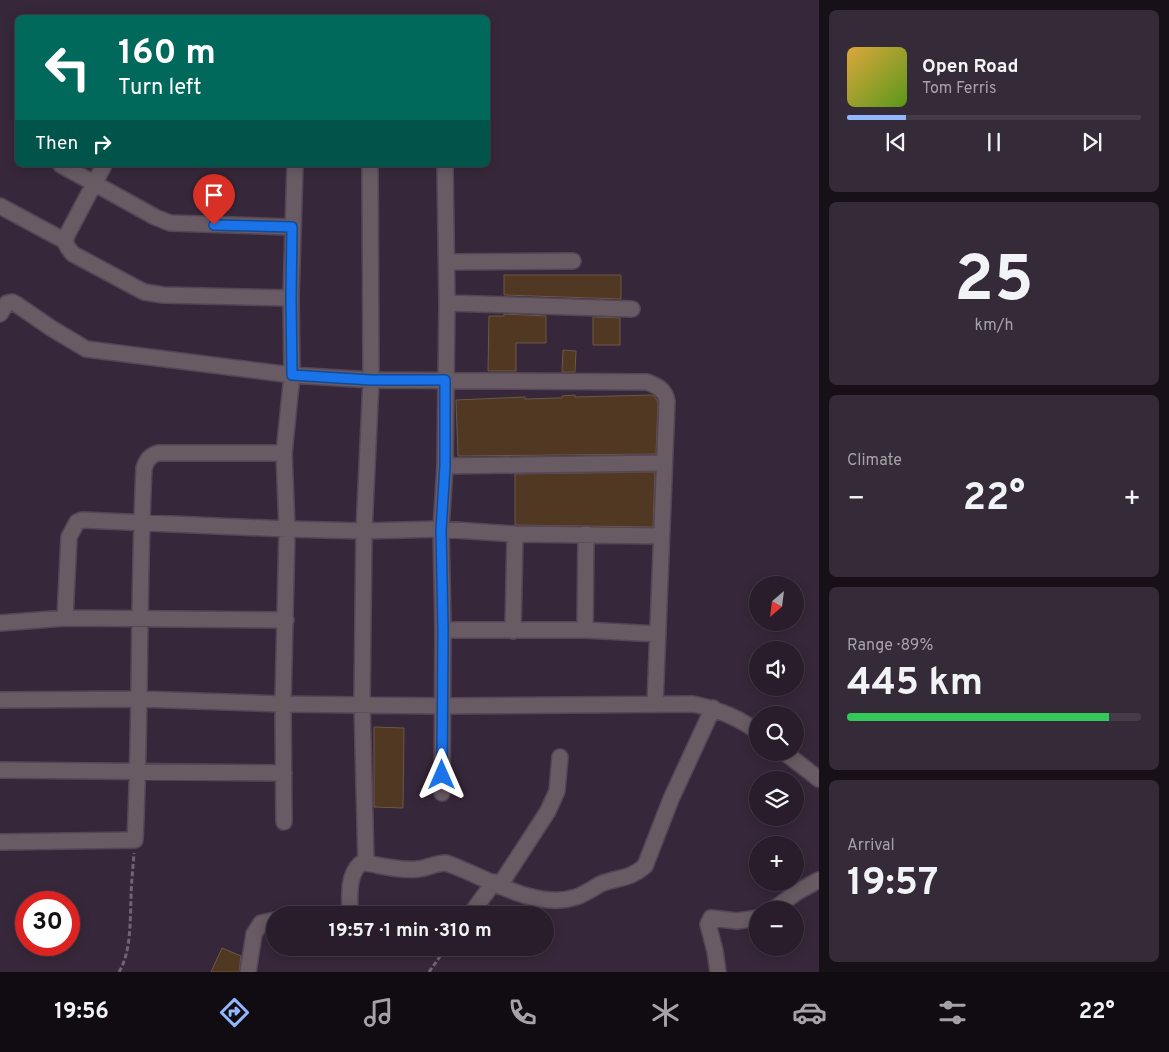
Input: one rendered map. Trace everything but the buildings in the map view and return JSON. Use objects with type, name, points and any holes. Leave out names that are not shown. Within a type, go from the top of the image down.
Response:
[{"type":"street","points":[[65,167],[142,210],[170,223],[292,227]]},
{"type":"street","points":[[103,167],[69,229],[65,241],[67,248],[73,254],[144,292],[163,295],[291,298]]},
{"type":"street","points":[[284,822],[283,704],[287,529],[284,453],[292,375],[291,298],[295,167]]},
{"type":"street","points":[[366,863],[362,704],[364,531],[371,380],[370,167]]},
{"type":"street","points":[[442,793],[443,630],[441,530],[445,466],[447,303],[445,167]]},
{"type":"street","points":[[0,206],[65,241]]},
{"type":"street","points":[[447,262],[573,260]]},
{"type":"street","points":[[0,314],[6,303],[16,304],[86,349],[292,375],[371,380],[647,382],[660,388],[666,394],[667,401],[655,704]]},
{"type":"street","points":[[447,303],[632,309]]},
{"type":"street","points":[[0,842],[135,840],[139,770],[144,468],[149,457],[158,453],[284,453]]},
{"type":"street","points":[[445,466],[664,463]]},
{"type":"street","points":[[65,618],[69,538],[77,522],[82,520],[287,529],[441,530],[515,534],[661,536]]},
{"type":"street","points":[[513,631],[515,534]]},
{"type":"street","points":[[585,630],[586,534]]},
{"type":"street","points":[[0,623],[65,618],[286,620]]},
{"type":"street","points":[[443,630],[585,630],[658,634]]},
{"type":"street","points":[[0,700],[139,699],[283,704],[442,706],[693,704],[728,714],[749,727]]},
{"type":"street","points":[[350,906],[352,874],[360,864],[366,863],[401,870],[418,869],[438,863],[446,863],[524,896],[545,901],[576,897],[604,883],[636,874],[645,866],[671,799],[712,708]]},
{"type":"street","points":[[478,906],[497,884],[548,812],[557,791],[560,757]]},
{"type":"street","points":[[796,761],[819,779]]},
{"type":"street","points":[[0,770],[284,773]]},
{"type":"street","points":[[785,901],[819,880]]},
{"type":"street","points":[[718,972],[716,951],[708,924],[711,918],[737,921],[749,919]]},
{"type":"street","points":[[248,972],[254,934],[261,923],[266,922]]},
{"type":"path","points":[[119,972],[123,966],[130,928],[135,840]]},
{"type":"path","points":[[429,972],[440,956]]},
{"type":"route","points":[[214,225],[292,227],[292,375],[371,380],[445,380],[445,466],[441,530],[443,630],[442,775]]}]
